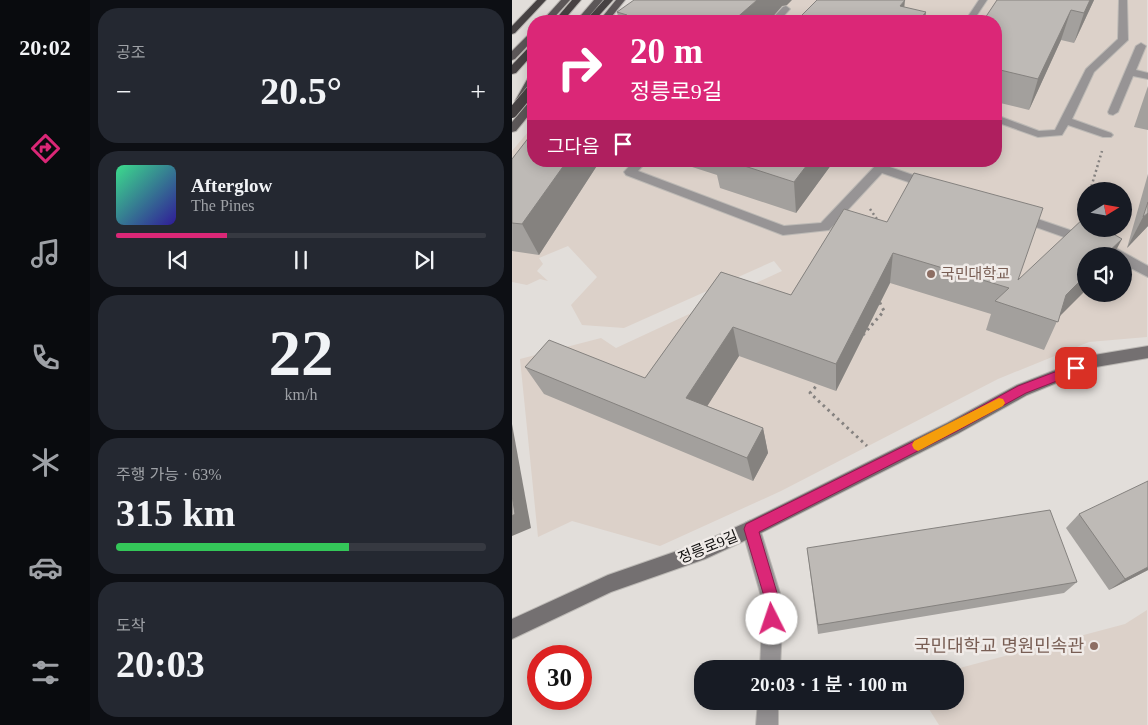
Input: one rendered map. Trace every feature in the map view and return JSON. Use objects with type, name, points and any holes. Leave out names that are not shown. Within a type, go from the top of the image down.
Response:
[{"type":"highway","points":[[527,15],[542,0]]},
{"type":"highway","points":[[563,15],[577,0]]},
{"type":"highway","points":[[595,15],[609,0]]},
{"type":"highway","points":[[512,31],[527,16]]},
{"type":"highway","points":[[512,71],[527,55]]},
{"type":"highway","points":[[512,114],[527,95]]},
{"type":"main road","points":[[552,15],[566,0]]},
{"type":"main road","points":[[585,15],[599,0]]},
{"type":"main road","points":[[608,15],[621,0]]},
{"type":"main road","points":[[512,57],[527,41]]},
{"type":"main road","points":[[512,102],[527,84]]},
{"type":"main road","points":[[512,114],[527,88]]},
{"type":"main road","points":[[512,129],[527,111]]},
{"type":"street","points":[[973,15],[983,0]]},
{"type":"street","points":[[1002,120],[1038,134],[1058,133],[1066,122],[1090,71],[1123,40],[1123,0]]},
{"type":"street","points":[[780,15],[786,8]]},
{"type":"street","points":[[1113,112],[1130,72],[1144,46],[1123,40]]},
{"type":"street","points":[[1130,72],[1148,76]]},
{"type":"street","points":[[1066,122],[1107,135]]},
{"type":"street","points":[[635,167],[630,172],[783,230],[825,227],[879,167]]},
{"type":"street","points":[[889,167],[946,191]]},
{"type":"street","points":[[1011,214],[1104,247]]},
{"type":"street","points":[[1132,263],[1148,272]]},
{"type":"street","name":"정릉로9길","points":[[512,629],[608,584],[705,550],[751,529],[953,428],[1022,390],[1094,361],[1148,352]]},
{"type":"street","points":[[751,529],[773,603],[770,660]]},
{"type":"street","points":[[767,725],[768,710]]},
{"type":"path","points":[[858,192],[879,222],[875,230]]},
{"type":"path","points":[[859,338],[884,311],[876,295]]},
{"type":"path","points":[[822,380],[810,393],[868,446]]},
{"type":"shaded area","name":"국민대학교","points":[[637,0],[1147,0],[1147,337],[1089,342],[998,379],[781,491],[660,546],[572,521],[538,537],[520,359],[601,338],[616,348],[782,271],[774,261],[624,328],[582,325],[571,305],[597,277],[568,246],[539,258],[543,264],[537,271],[548,281],[540,279],[527,285],[512,282],[512,151],[527,133],[527,167],[1002,167],[1002,15],[625,15]]},
{"type":"shaded area","name":"국민대학교 명원민속관","points":[[1147,610],[1147,725],[939,725],[930,710],[964,710],[964,667],[1125,624]]},
{"type":"building","points":[[634,0],[757,0],[740,15],[627,15],[617,12]]},
{"type":"building","points":[[817,0],[905,0],[900,6],[926,12],[923,15],[802,15]]},
{"type":"building","points":[[997,0],[1090,0],[1084,13],[1071,10],[1038,79],[1002,70],[1002,15],[987,15]]},
{"type":"building","points":[[527,140],[527,167],[563,167],[522,224],[512,223],[512,159]]},
{"type":"building","points":[[748,167],[805,167],[794,182]]},
{"type":"building","points":[[914,173],[1043,208],[1018,280],[1077,225],[1077,238],[1122,239],[1114,247],[1077,247],[1077,284],[1066,295],[1058,322],[995,301],[1009,288],[893,253],[836,364],[733,327],[686,398],[763,428],[747,458],[525,367],[549,340],[645,378],[721,272],[791,295],[844,209],[887,222]]},
{"type":"building","points":[[1148,202],[1148,213],[1143,217]]},
{"type":"building","points":[[1148,481],[1148,567],[1125,579],[1079,514]]},
{"type":"building","points":[[512,495],[515,514],[512,516]]},
{"type":"building","points":[[1050,510],[1077,582],[818,625],[807,548]]},
{"type":"slow traffic","points":[[918,445],[999,403]]},
{"type":"place","name":"국민대학교","points":[[931,274]]},
{"type":"place","name":"국민대학교 명원민속관","points":[[1094,646]]},
{"type":"route","points":[[772,619],[773,603],[751,529],[953,428],[1022,390],[1076,368]]}]
